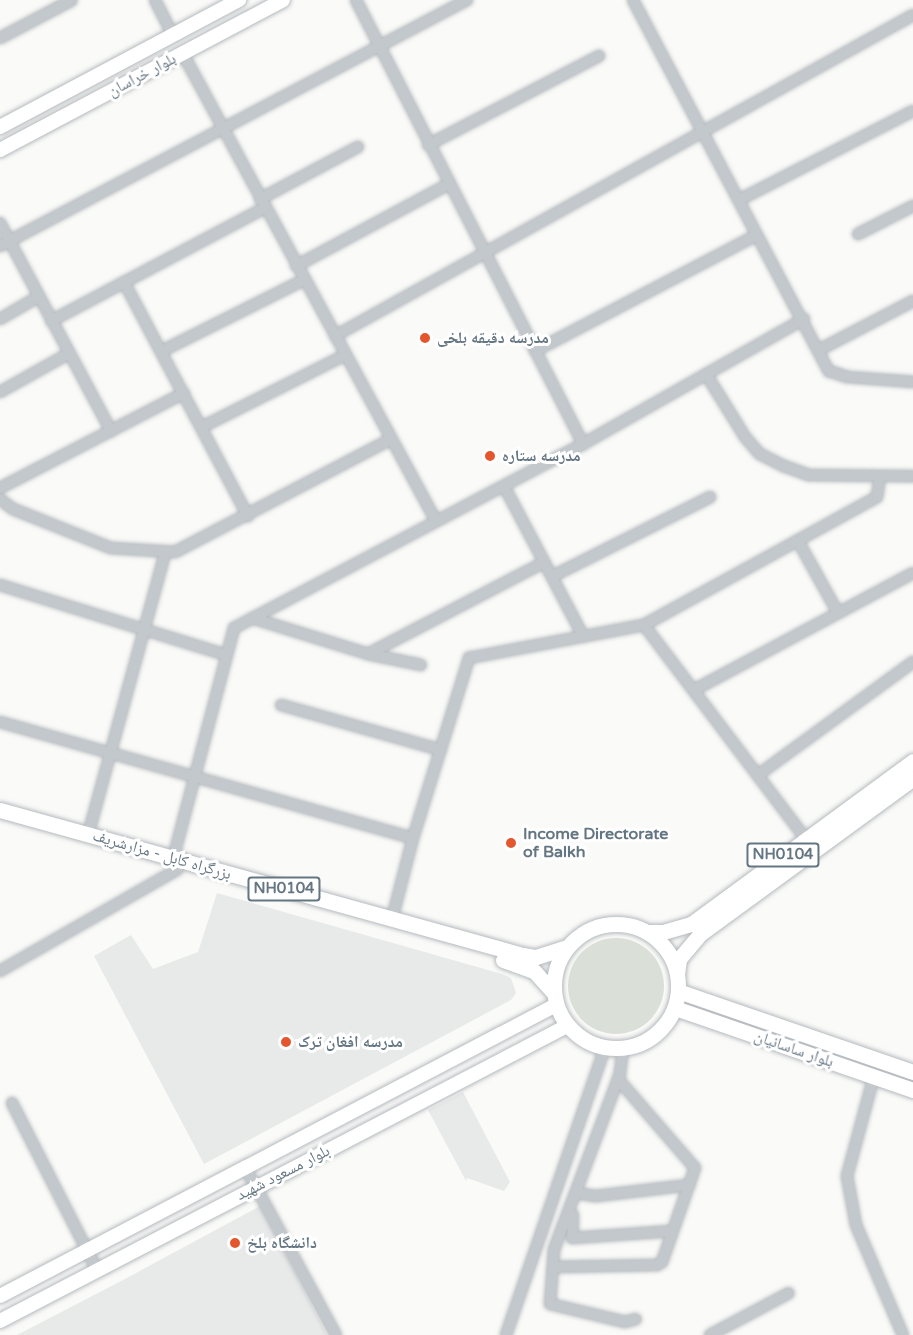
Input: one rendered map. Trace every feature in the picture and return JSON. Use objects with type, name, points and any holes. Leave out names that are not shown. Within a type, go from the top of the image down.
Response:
[{"type":"highway","name":"NH0104","points":[[647,932],[663,932],[691,924],[913,761]]},
{"type":"highway","name":"NH0104","points":[[555,999],[567,1026],[584,1041],[605,1048],[623,1048],[654,1035],[675,1008],[680,959],[700,934],[913,778]]},
{"type":"highway","name":"بزرگراه کابل - مزارشریف","points":[[0,810],[88,835],[175,864],[462,943],[536,957],[567,947]]},
{"type":"highway","name":"بزرگراه کابل - مزارشریف","points":[[0,819],[392,919],[534,971],[555,999]]},
{"type":"highway","name":"NH0104","points":[[567,947],[596,927],[631,926],[647,932],[661,943],[677,974]]},
{"type":"highway","points":[[555,999],[559,960],[567,947]]},
{"type":"highway","name":"بلوار ساسانیان","points":[[678,991],[913,1072]]},
{"type":"highway","name":"بلوار ساسانیان","points":[[675,1008],[913,1090]]},
{"type":"main road","name":"بلوار خراسان","points":[[0,127],[238,0]]},
{"type":"main road","name":"بلوار خراسان","points":[[0,150],[183,54],[256,6],[283,0]]},
{"type":"main road","name":"بلوار مسعود شهید","points":[[0,1296],[245,1167],[555,999]]},
{"type":"main road","name":"بلوار مسعود شهید","points":[[0,1321],[567,1026]]},
{"type":"street","points":[[0,38],[72,0]]},
{"type":"street","points":[[155,0],[173,35]]},
{"type":"street","points":[[356,0],[448,184],[583,444]]},
{"type":"street","points":[[5,243],[467,0]]},
{"type":"street","points":[[633,0],[804,319],[829,371],[838,376],[913,382]]},
{"type":"street","points":[[335,336],[485,254],[701,130],[913,15]]},
{"type":"street","points":[[183,54],[221,129],[436,521]]},
{"type":"street","points":[[428,144],[599,56]]},
{"type":"street","points":[[739,200],[913,111]]},
{"type":"street","points":[[51,321],[262,204],[358,147]]},
{"type":"street","points":[[296,266],[448,184]]},
{"type":"street","points":[[858,234],[913,206]]},
{"type":"street","points":[[0,223],[5,243],[38,297],[111,431]]},
{"type":"street","points":[[535,351],[757,235]]},
{"type":"street","points":[[162,351],[304,280]]},
{"type":"street","points":[[124,282],[248,516]]},
{"type":"street","points":[[0,319],[38,297]]},
{"type":"street","points":[[819,350],[913,301]]},
{"type":"street","points":[[0,971],[175,864],[234,628],[583,444],[804,319]]},
{"type":"street","points":[[0,392],[68,354]]},
{"type":"street","points":[[202,427],[345,355]]},
{"type":"street","points":[[706,374],[745,437],[760,454],[809,476],[913,476]]},
{"type":"street","points":[[0,488],[184,393]]},
{"type":"street","points":[[0,499],[13,509],[111,548],[165,554],[175,552],[248,516],[391,439]]},
{"type":"street","points":[[392,919],[412,838],[469,658],[644,625],[877,497],[880,476]]},
{"type":"street","points":[[504,486],[584,636]]},
{"type":"street","points":[[554,576],[710,497]]},
{"type":"street","points":[[798,541],[838,613]]},
{"type":"street","points":[[88,835],[146,632],[165,554]]},
{"type":"street","points":[[368,654],[545,562]]},
{"type":"street","points":[[694,690],[913,573]]},
{"type":"street","points":[[0,585],[226,655]]},
{"type":"street","points":[[252,618],[368,654],[422,665]]},
{"type":"street","points":[[644,625],[807,839]]},
{"type":"street","points":[[758,775],[913,662]]},
{"type":"street","points":[[282,705],[441,750]]},
{"type":"street","points":[[0,722],[412,838]]},
{"type":"street","points":[[506,1335],[605,1048]]},
{"type":"street","points":[[623,1048],[618,1079],[554,1250],[550,1304],[625,1322],[636,1318]]},
{"type":"street","points":[[874,1076],[846,1176],[856,1225],[903,1335]]},
{"type":"street","points":[[554,1267],[657,1265],[662,1262],[695,1168],[618,1079]]},
{"type":"street","points":[[12,1103],[97,1270]]},
{"type":"street","points":[[245,1167],[336,1335]]},
{"type":"street","points":[[576,1193],[596,1196],[689,1185]]},
{"type":"street","points":[[570,1208],[572,1238],[673,1231]]},
{"type":"street","points":[[710,1335],[789,1293]]},
{"type":"shaded area","name":"مدرسه افغان ترک","points":[[217,893],[502,974],[511,978],[516,993],[511,1000],[204,1164],[94,956],[131,935],[153,969],[198,952]]},
{"type":"shaded area","points":[[616,938],[634,942],[650,952],[660,968],[664,986],[660,1004],[650,1020],[634,1030],[616,1034],[598,1030],[582,1020],[572,1004],[568,986],[572,968],[582,952],[598,942]]},
{"type":"shaded area","points":[[463,1092],[510,1182],[504,1191],[467,1178],[466,1181],[428,1110]]},
{"type":"shaded area","name":"دانشگاه بلخ","points":[[260,1206],[327,1335],[17,1335],[123,1280]]},
{"type":"place","name":"مدرسه دقيقه بلخى","points":[[425,338]]},
{"type":"place","name":"مدرسه ستاره","points":[[490,456]]},
{"type":"place","name":"Income Directorate of Balkh","points":[[511,843]]},
{"type":"place","name":"مدرسه افغان ترک","points":[[286,1042]]},
{"type":"place","name":"دانشگاه بلخ","points":[[235,1243]]}]
